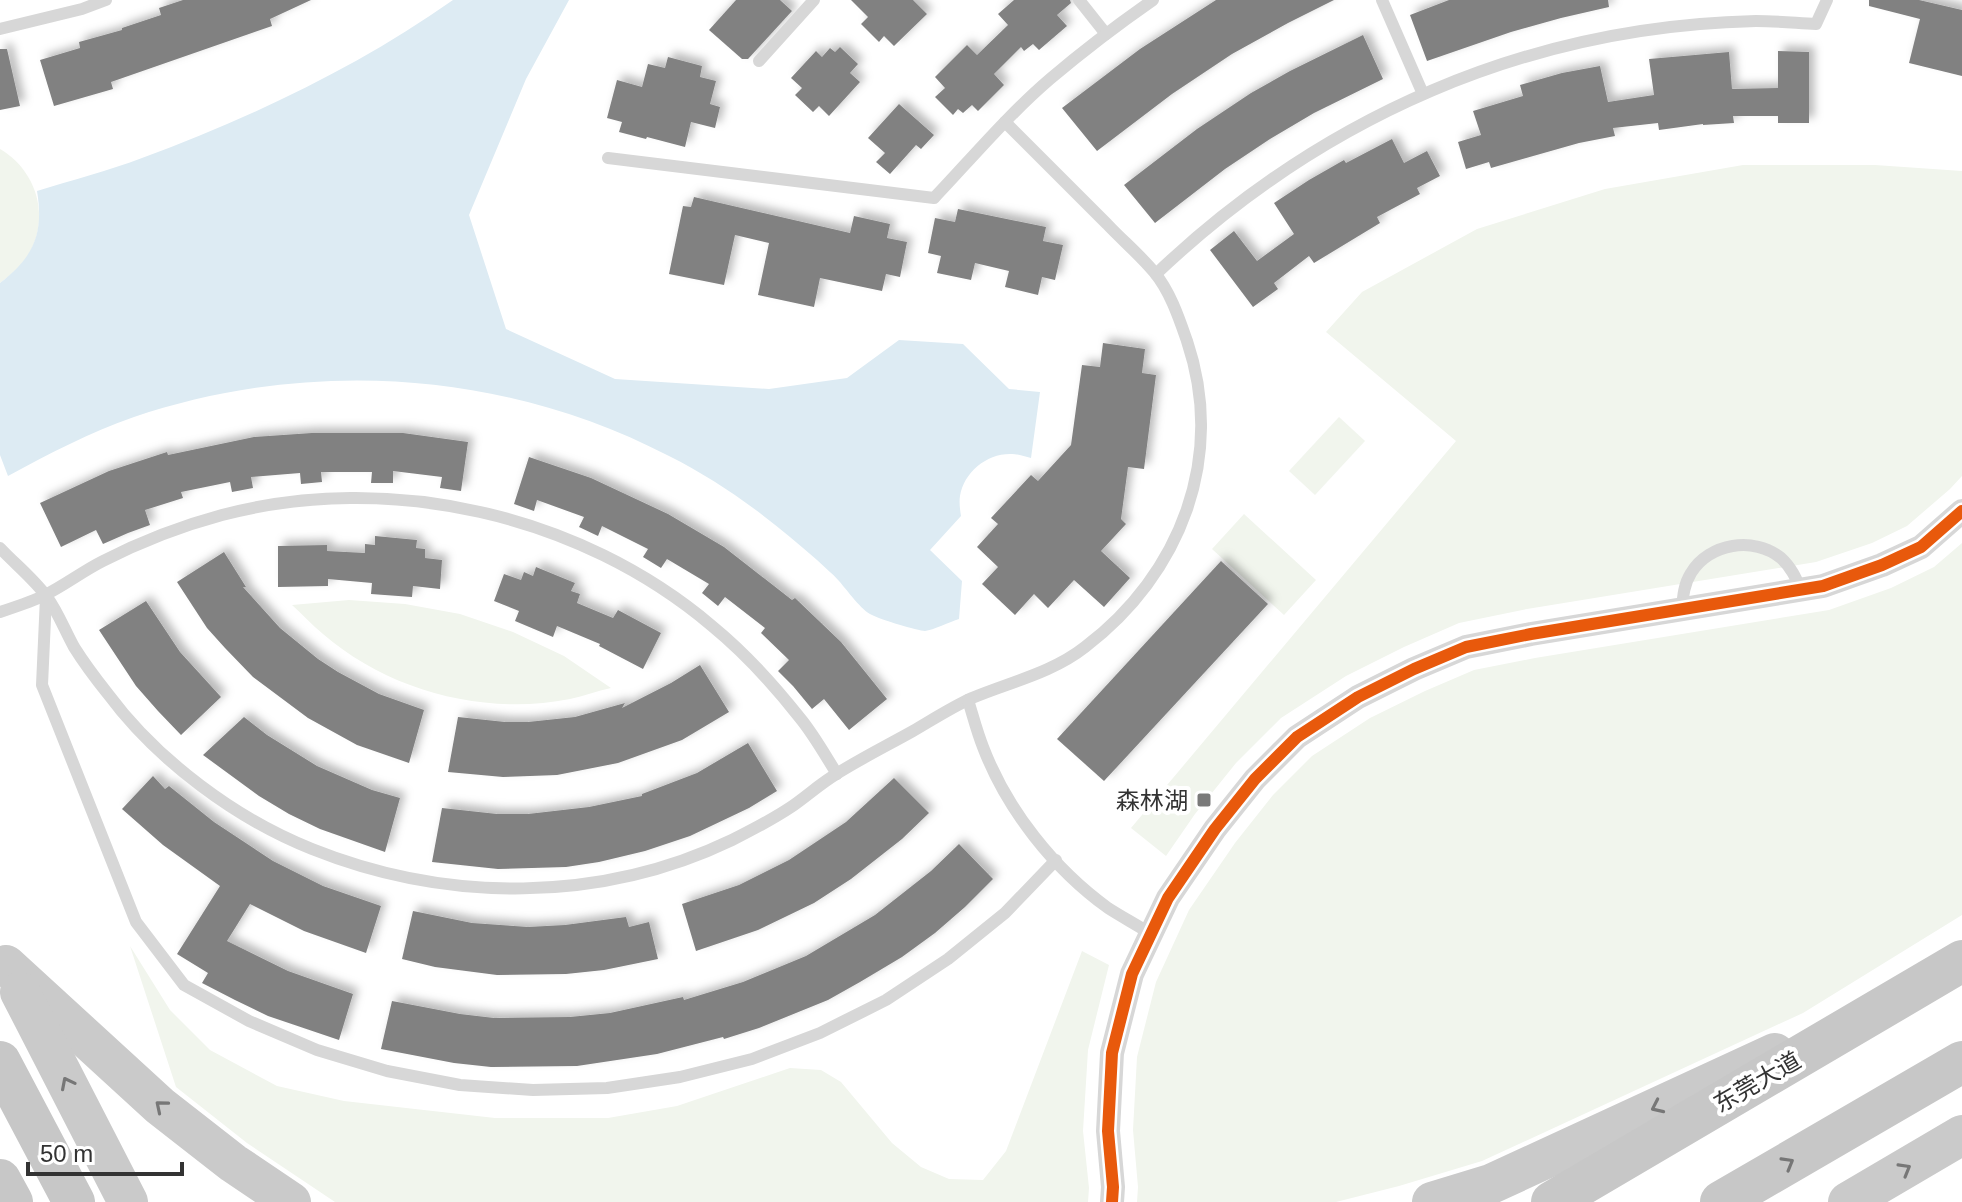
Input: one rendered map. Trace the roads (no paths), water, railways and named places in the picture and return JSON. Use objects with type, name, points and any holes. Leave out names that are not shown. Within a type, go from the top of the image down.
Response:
[{"type":"highway","name":"东莞大道","points":[[1552,1202],[1946,971]]},
{"type":"highway","points":[[0,1062],[74,1202]]},
{"type":"highway","points":[[1721,1202],[1962,1062]]},
{"type":"highway","points":[[0,1180],[12,1202]]},
{"type":"main road","points":[[3,959],[128,1202]]},
{"type":"main road","points":[[3,959],[160,1106],[233,1163],[291,1202]]},
{"type":"main road","points":[[1432,1202],[1491,1184],[1946,971]]},
{"type":"main road","points":[[1848,1202],[1962,1135]]},
{"type":"street","points":[[1112,1202],[1108,1131],[1112,1053],[1132,974],[1168,898],[1215,829],[1255,779],[1297,737],[1358,697],[1466,647],[1823,586],[1921,547],[1962,511]]},
{"type":"lane","points":[[0,29],[106,0]]},
{"type":"lane","points":[[759,61],[814,0]]},
{"type":"lane","points":[[1079,0],[1106,34]]},
{"type":"lane","points":[[608,158],[934,198],[1049,80],[1153,0]]},
{"type":"lane","points":[[1382,0],[1423,94]]},
{"type":"lane","points":[[1156,274],[1192,240],[1302,158],[1362,123],[1423,94],[1527,57],[1621,34],[1689,25],[1758,21],[1816,24],[1827,0]]},
{"type":"lane","points":[[0,548],[46,595],[76,649],[112,700],[154,746],[201,786],[253,820],[309,848],[368,869],[428,883],[490,889],[553,888],[614,879],[674,863],[732,840],[786,810],[837,774],[968,700],[1039,674],[1081,651],[1117,621],[1148,586],[1173,545],[1190,501],[1200,455],[1201,408],[1194,361],[1179,316],[1156,274],[1005,122]]},
{"type":"lane","points":[[0,612],[46,595],[101,561],[160,535],[222,515],[286,502],[351,498],[416,501],[480,512],[543,529],[603,555],[659,587],[712,625],[759,670],[801,719],[837,774]]},
{"type":"lane","points":[[1682,609],[1684,589],[1692,571],[1705,557],[1723,548],[1743,545],[1762,548],[1779,557],[1793,572],[1801,590]]},
{"type":"lane","points":[[46,595],[42,685],[136,922],[184,985],[249,1021],[317,1050],[387,1071],[460,1085],[519,1089],[607,1088],[680,1077],[752,1059],[820,1033],[911,984],[1005,913],[1056,860]]},
{"type":"lane","points":[[968,700],[983,748],[1006,794],[1034,836],[1069,874],[1107,907],[1151,934]]},
{"type":"place","name":"森林湖","points":[[1204,800]]}]
